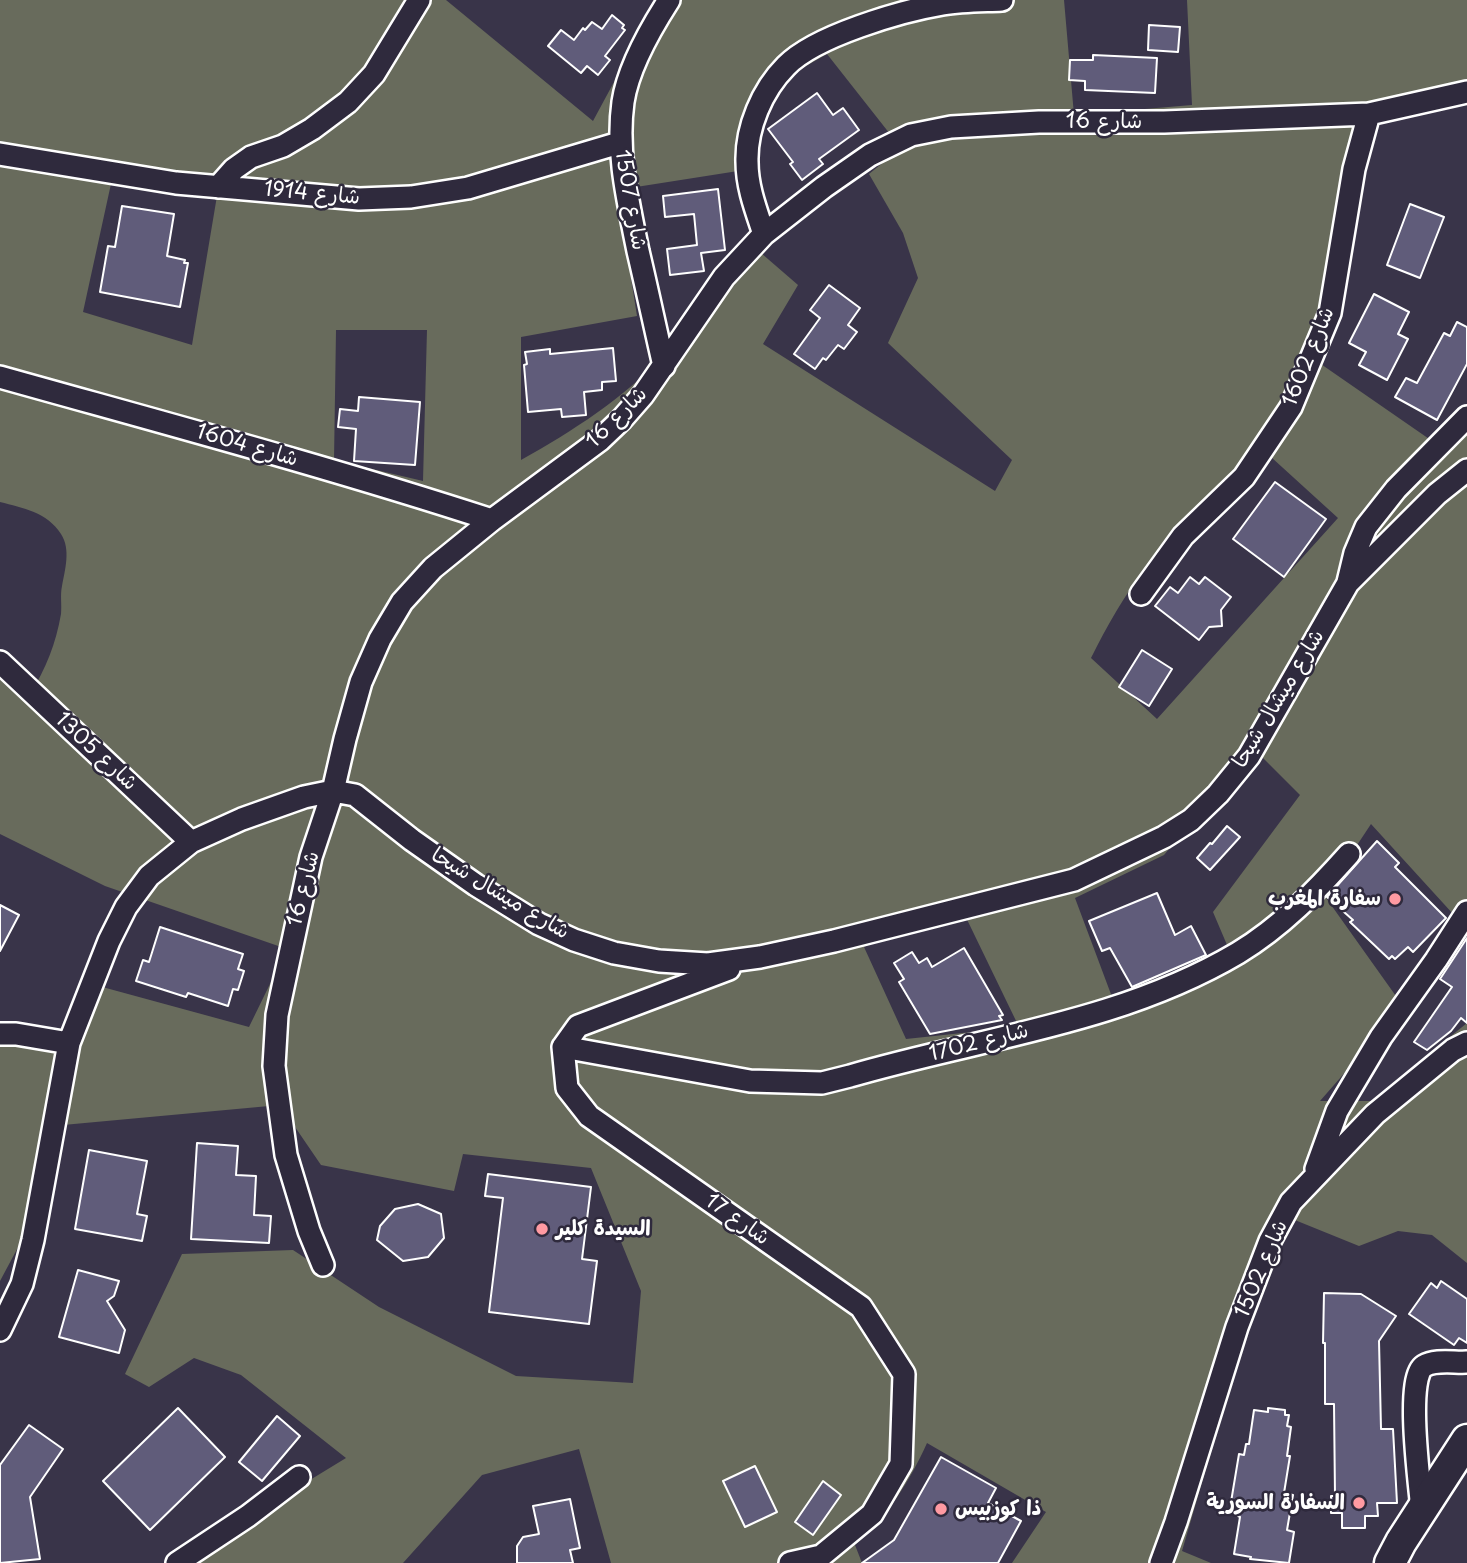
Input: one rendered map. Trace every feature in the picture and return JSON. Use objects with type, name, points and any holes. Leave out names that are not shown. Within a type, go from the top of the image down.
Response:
[{"type":"main road","points":[[1390,1563],[1467,1440]]},
{"type":"street","points":[[218,187],[234,169],[251,157],[283,146],[312,129],[348,102],[374,74],[419,0]]},
{"type":"street","name":"شارع 1507","points":[[664,366],[630,212],[619,143],[624,99],[637,61],[653,25],[670,0]]},
{"type":"street","points":[[764,234],[750,194],[747,161],[752,120],[767,91],[786,66],[808,49],[881,19],[943,4],[1002,0]]},
{"type":"street","name":"شارع 16","points":[[323,1265],[309,1231],[286,1155],[274,1066],[278,1015],[311,857],[333,790],[361,682],[380,639],[402,602],[433,568],[492,520],[600,440],[643,395],[724,277],[764,234],[870,155],[911,135],[951,127],[1039,122],[1164,122],[1369,114],[1467,92]]},
{"type":"street","name":"شارع 1602","points":[[1141,594],[1183,536],[1244,477],[1292,407],[1331,313],[1354,169],[1369,114]]},
{"type":"street","name":"شارع 1914","points":[[0,154],[116,175],[359,200],[411,197],[468,188],[619,143]]},
{"type":"street","name":"شارع 1604","points":[[0,377],[397,489],[492,520]]},
{"type":"street","points":[[1348,583],[1355,553],[1366,527],[1396,489],[1467,416]]},
{"type":"street","name":"شارع ميشال شيحا","points":[[333,790],[355,795],[476,885],[539,923],[574,940],[614,953],[659,961],[708,964],[760,957],[1074,880],[1173,832],[1191,820],[1219,794],[1249,756],[1348,583],[1437,495],[1467,470]]},
{"type":"street","name":"شارع 1305","points":[[0,662],[191,842]]},
{"type":"street","points":[[0,1330],[22,1284],[33,1240],[69,1043],[109,941],[126,907],[149,876],[191,842],[242,819],[304,797],[333,790]]},
{"type":"street","name":"شارع 1702","points":[[563,1047],[750,1081],[822,1083],[1059,1023],[1132,1002],[1184,981],[1240,952],[1280,923],[1315,891],[1349,854]]},
{"type":"street","points":[[1313,1176],[1338,1111],[1375,1047],[1437,960],[1467,912]]},
{"type":"street","points":[[563,1047],[578,1026],[760,957]]},
{"type":"street","points":[[0,1034],[69,1043]]},
{"type":"street","name":"شارع 1502","points":[[1161,1563],[1237,1326],[1265,1254],[1291,1202],[1375,1114],[1453,1050],[1467,1042]]},
{"type":"street","name":"شارع 17","points":[[563,1047],[568,1088],[589,1116],[861,1307],[904,1374],[901,1464],[872,1514],[821,1556],[790,1563]]},
{"type":"street","points":[[1422,1510],[1414,1422],[1419,1372],[1424,1366],[1434,1363],[1467,1362]]},
{"type":"street","points":[[177,1563],[248,1516],[299,1477]]},
{"type":"green space","points":[[0,0],[446,0],[593,121],[642,30],[663,0],[1064,0],[1074,115],[1192,105],[1187,0],[1467,0],[1467,95],[1373,104],[1347,285],[1315,360],[1448,452],[1467,427],[1467,921],[1464,926],[1371,824],[1324,895],[1403,1006],[1320,1101],[1385,1101],[1419,1062],[1467,1023],[1467,1263],[1432,1235],[1398,1231],[1359,1246],[1280,1214],[1182,1551],[1211,1563],[1012,1563],[1046,1512],[927,1443],[896,1498],[855,1545],[862,1563],[611,1563],[579,1449],[482,1475],[403,1563],[174,1563],[346,1458],[241,1375],[194,1358],[149,1387],[125,1374],[182,1254],[293,1250],[379,1307],[516,1376],[633,1383],[641,1291],[591,1168],[463,1154],[454,1191],[321,1165],[280,1105],[63,1125],[23,1238],[0,1281],[0,1032],[66,1030],[84,982],[249,1027],[287,949],[105,886],[0,834],[0,664],[30,694],[50,656],[56,635],[61,614],[61,589],[67,553],[61,534],[49,521],[34,512],[0,502]],"holes":[[[827,54],[901,148],[869,174],[903,233],[918,278],[888,343],[1012,460],[995,491],[763,344],[798,285],[761,253],[649,371],[579,425],[521,460],[521,337],[637,316],[617,190],[738,171],[775,92],[799,70]],[[114,170],[220,178],[192,345],[83,312]],[[336,330],[427,330],[423,481],[334,460]],[[1260,447],[1338,518],[1157,719],[1091,658],[1131,588],[1187,520]],[[1253,748],[1300,795],[1213,912],[1233,959],[1118,1013],[1075,898],[1164,855]],[[959,903],[1019,1027],[906,1039],[864,947]]]},
{"type":"building","points":[[612,15],[624,25],[622,28],[625,30],[605,56],[610,60],[598,75],[587,66],[581,73],[548,46],[561,30],[574,40],[583,28],[585,30],[592,22],[602,29]]},
{"type":"building","points":[[1149,25],[1180,27],[1178,52],[1148,50]]},
{"type":"building","points":[[1093,55],[1157,58],[1155,93],[1085,90],[1085,81],[1069,80],[1070,60],[1093,60]]},
{"type":"building","points":[[817,93],[833,115],[843,108],[859,130],[819,159],[823,164],[802,180],[790,164],[793,162],[768,129]]},
{"type":"building","points":[[718,189],[725,250],[701,253],[704,271],[670,275],[667,249],[697,245],[694,214],[665,217],[663,196]]},
{"type":"building","points":[[1410,204],[1444,217],[1420,278],[1387,265]]},
{"type":"building","points":[[122,206],[174,214],[167,256],[188,263],[180,307],[100,292],[108,246],[115,247]]},
{"type":"building","points":[[829,285],[860,308],[848,325],[857,332],[844,349],[838,345],[815,369],[794,354],[820,318],[810,310]]},
{"type":"building","points":[[1374,294],[1409,312],[1398,334],[1408,339],[1387,380],[1359,365],[1366,352],[1349,343]]},
{"type":"building","points":[[1457,322],[1467,327],[1467,364],[1437,420],[1395,397],[1406,378],[1417,383],[1444,333],[1450,336]]},
{"type":"building","points":[[613,348],[616,381],[602,382],[602,390],[584,392],[586,415],[562,417],[561,409],[528,412],[525,352],[550,349],[550,354]]},
{"type":"building","points":[[359,397],[420,402],[415,465],[354,461],[356,429],[338,427],[340,409],[358,411]]},
{"type":"building","points":[[1275,482],[1326,519],[1284,577],[1233,539]]},
{"type":"building","points":[[1190,577],[1199,584],[1205,577],[1231,597],[1221,610],[1222,626],[1209,627],[1199,640],[1155,606],[1170,587],[1178,593]]},
{"type":"building","points":[[1142,650],[1172,669],[1149,706],[1119,687]]},
{"type":"building","points":[[1227,826],[1240,837],[1210,870],[1197,858]]},
{"type":"building","name":"سفارة المغرب","points":[[1377,841],[1399,863],[1395,867],[1446,918],[1413,952],[1408,947],[1395,959],[1392,956],[1389,959],[1350,922],[1353,920],[1327,897]]},
{"type":"building","points":[[1157,893],[1175,935],[1191,926],[1206,955],[1132,987],[1110,948],[1102,951],[1089,921]]},
{"type":"building","points":[[0,905],[19,915],[0,951]]},
{"type":"building","points":[[160,927],[243,954],[238,969],[244,971],[238,990],[233,989],[228,1006],[188,993],[186,997],[136,981],[143,960],[149,962]]},
{"type":"building","points":[[1467,938],[1467,1023],[1461,1018],[1451,1031],[1427,1050],[1414,1042],[1452,987],[1440,979]]},
{"type":"building","points":[[964,948],[1003,1015],[999,1016],[1002,1020],[930,1034],[899,982],[904,979],[894,963],[912,952],[919,963],[927,958],[932,967]]},
{"type":"building","points":[[197,1143],[238,1146],[236,1175],[256,1176],[254,1215],[271,1216],[269,1243],[191,1239]]},
{"type":"building","points":[[89,1150],[147,1161],[137,1214],[147,1216],[142,1241],[75,1229]]},
{"type":"building","name":"السيدة كلير","points":[[488,1174],[591,1187],[582,1259],[597,1261],[589,1324],[489,1312],[503,1198],[485,1196]]},
{"type":"building","points":[[418,1204],[441,1214],[444,1238],[428,1257],[403,1261],[377,1240],[380,1226],[395,1209]]},
{"type":"building","points":[[78,1270],[119,1281],[114,1296],[107,1301],[125,1330],[119,1353],[59,1337]]},
{"type":"building","points":[[1441,1281],[1467,1299],[1467,1343],[1459,1338],[1454,1345],[1409,1314],[1431,1283],[1437,1288]]},
{"type":"building","points":[[1324,1293],[1361,1294],[1396,1316],[1379,1341],[1381,1429],[1393,1429],[1397,1503],[1377,1503],[1378,1516],[1365,1516],[1365,1528],[1342,1528],[1342,1513],[1331,1513],[1331,1496],[1335,1496],[1334,1404],[1325,1404]]},
{"type":"building","points":[[178,1408],[225,1457],[150,1530],[103,1481]]},
{"type":"building","points":[[1268,1408],[1285,1410],[1285,1415],[1289,1415],[1287,1426],[1291,1427],[1284,1493],[1293,1495],[1287,1530],[1294,1532],[1289,1563],[1250,1559],[1251,1557],[1234,1554],[1240,1517],[1239,1510],[1230,1508],[1239,1454],[1244,1455],[1246,1444],[1249,1444],[1254,1410],[1268,1412]]},
{"type":"building","points":[[277,1416],[300,1436],[262,1481],[239,1462]]},
{"type":"building","points":[[29,1425],[63,1449],[30,1497],[40,1559],[0,1563],[0,1465]]},
{"type":"building","name":"ذا كوزبيس","points":[[941,1457],[996,1488],[988,1503],[1021,1521],[998,1563],[862,1563],[894,1540]]},
{"type":"building","points":[[755,1466],[777,1512],[745,1527],[723,1481]]},
{"type":"building","points":[[823,1481],[841,1495],[813,1535],[795,1522]]},
{"type":"building","points":[[570,1499],[580,1548],[570,1550],[573,1563],[517,1563],[517,1546],[523,1537],[539,1534],[533,1506]]},
{"type":"place","name":"سفارة المغرب","points":[[1395,899]]},
{"type":"place","name":"السيدة كلير","points":[[542,1229]]},
{"type":"place","name":"السفارة السورية","points":[[1359,1503]]},
{"type":"place","name":"ذا كوزبيس","points":[[941,1509]]}]
